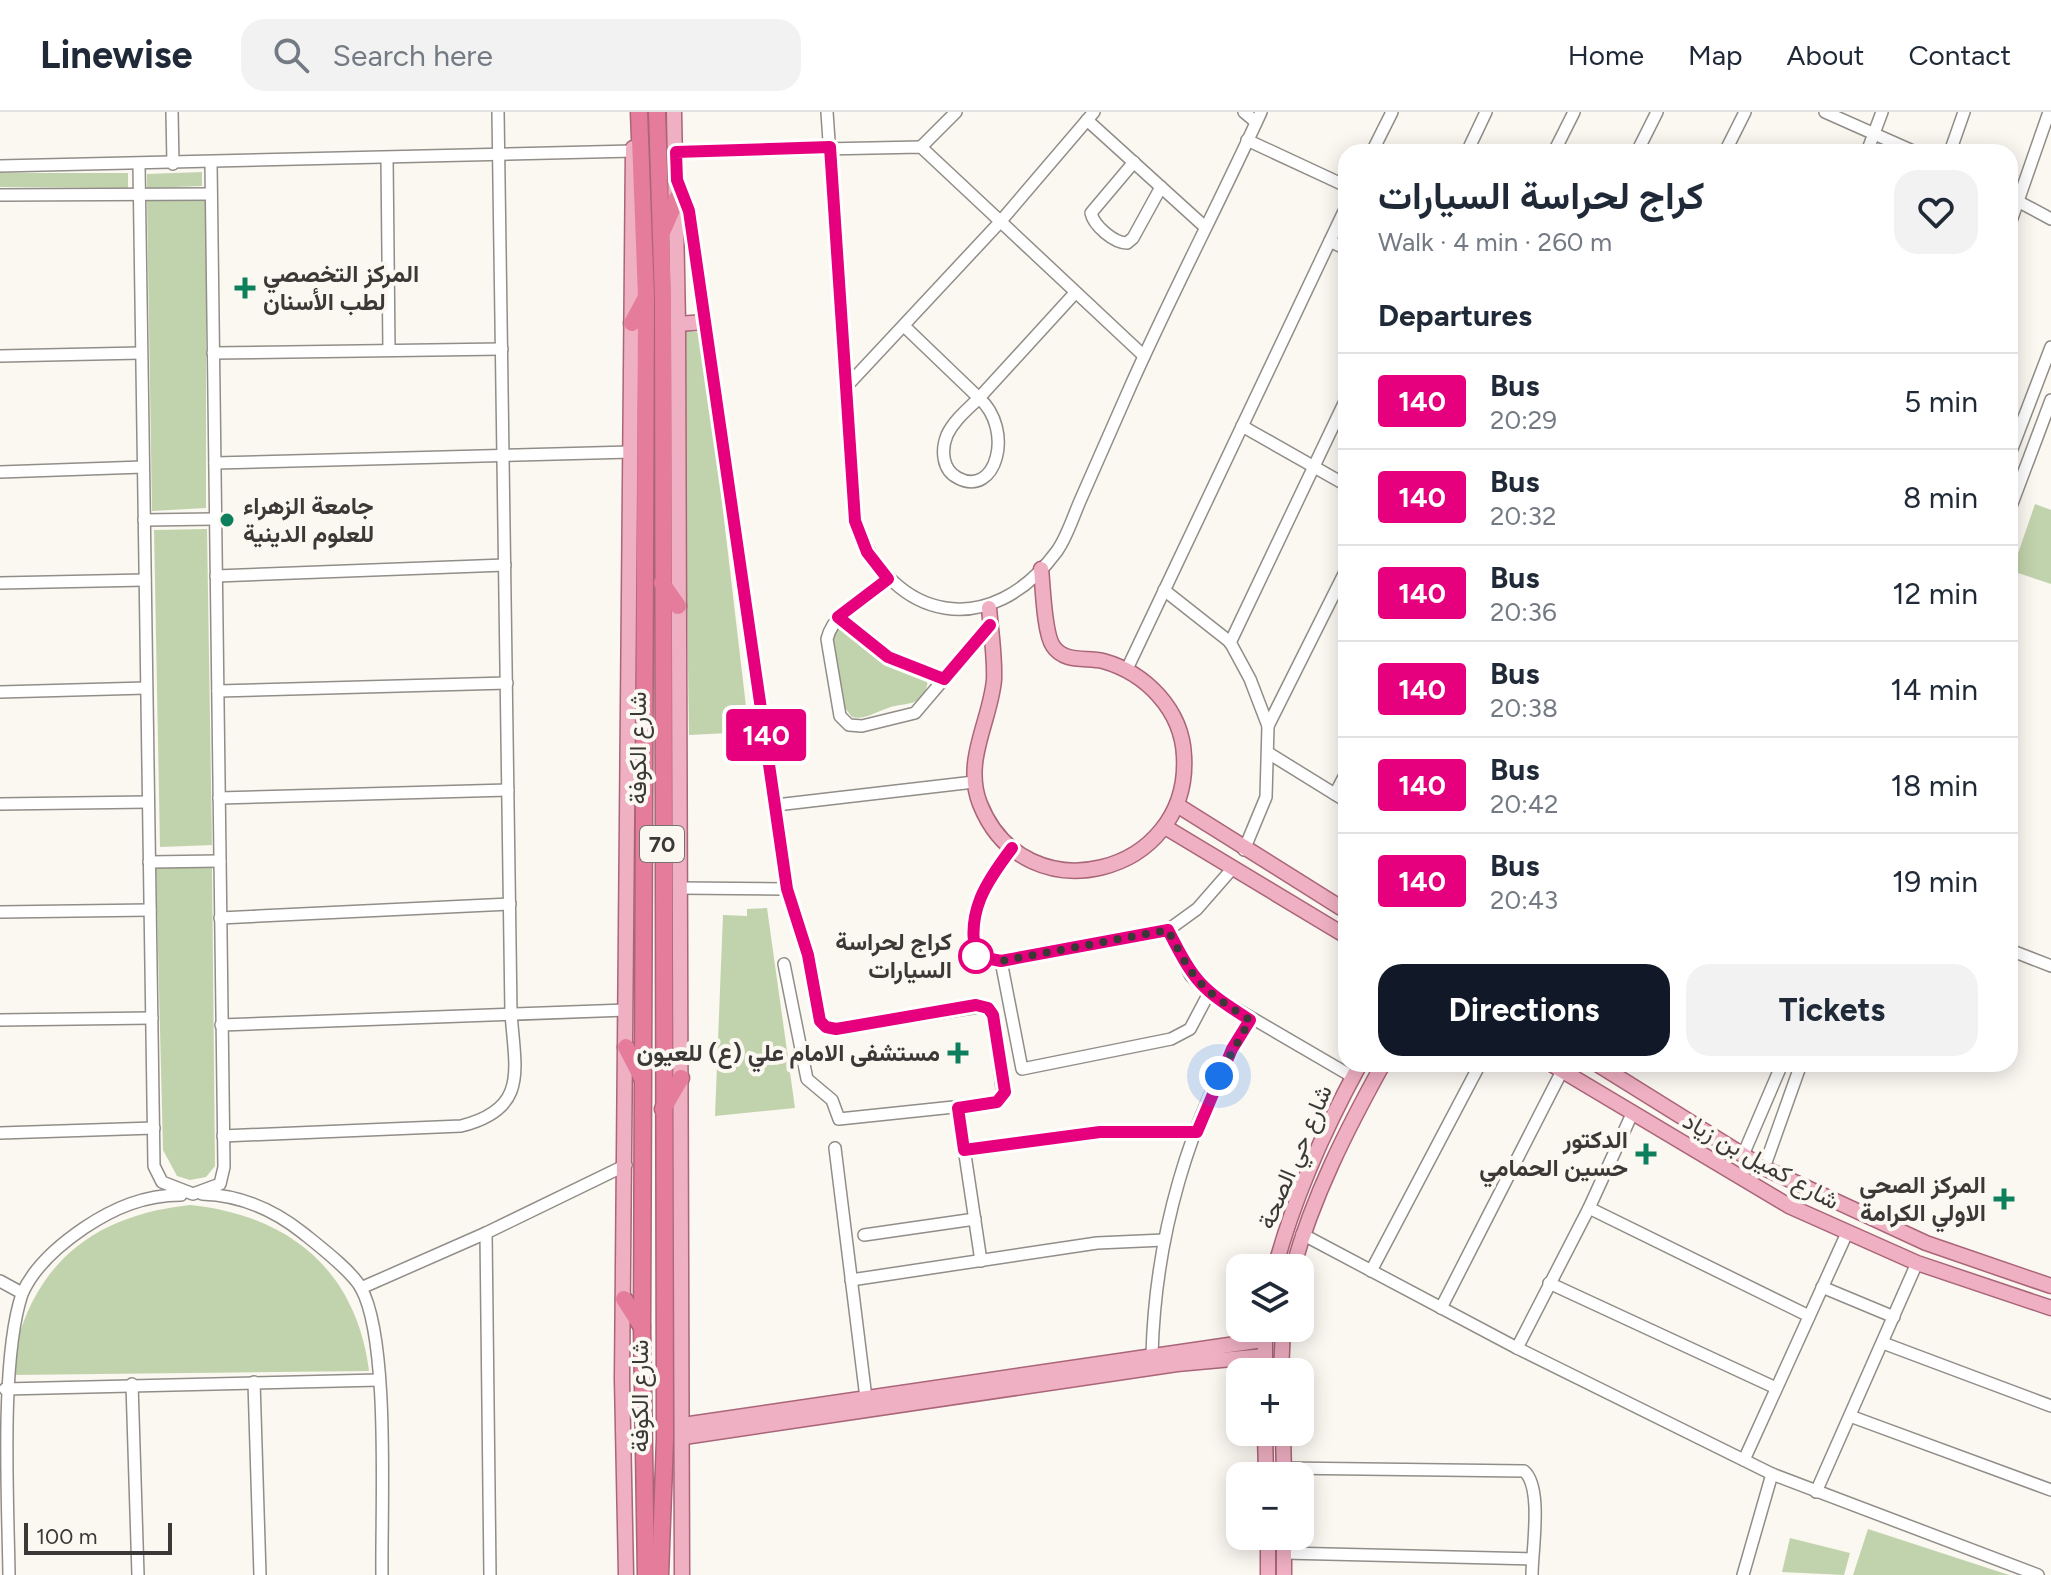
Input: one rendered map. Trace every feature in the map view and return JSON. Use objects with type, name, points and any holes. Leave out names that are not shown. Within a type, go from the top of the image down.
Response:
[{"type":"highway","name":"شارع الكوفة","points":[[639,112],[646,297],[638,580],[646,1575]]},
{"type":"highway","name":"شارع الكوفة","points":[[657,112],[661,235],[662,583],[663,1542],[660,1575]]},
{"type":"highway","points":[[661,235],[677,198]]},
{"type":"highway","points":[[632,323],[646,297]]},
{"type":"highway","points":[[662,583],[678,606]]},
{"type":"highway","points":[[626,1047],[644,1080]]},
{"type":"highway","points":[[662,1110],[681,1078]]},
{"type":"highway","points":[[624,1299],[642,1327]]},
{"type":"highway","points":[[663,1542],[668,1575]]},
{"type":"highway","points":[[637,1575],[644,1544]]},
{"type":"main road","points":[[626,1575],[626,1010],[638,580],[630,452],[631,112]]},
{"type":"main road","points":[[674,112],[678,324],[682,1575]]},
{"type":"main road","points":[[678,324],[705,322]]},
{"type":"main road","points":[[989,608],[994,677],[977,747],[974,782],[979,803],[993,828],[1012,848],[1036,863],[1064,871],[1093,871],[1120,863],[1145,848],[1165,827],[1177,805],[1184,779],[1184,753],[1178,727],[1166,704],[1148,684],[1127,669],[1100,660],[1071,659],[1060,654],[1051,644],[1041,569]]},
{"type":"main road","points":[[1177,805],[1244,850],[1338,906]]},
{"type":"main road","points":[[1165,827],[1338,931]]},
{"type":"main road","points":[[1324,922],[1336,920],[1338,915]]},
{"type":"main road","name":"شارع حي الصحة","points":[[1279,1254],[1327,1127],[1355,1072]]},
{"type":"main road","name":"شارع حي الصحة","points":[[1297,1254],[1302,1234],[1342,1140],[1379,1072]]},
{"type":"main road","name":"شارع كميل بن زياد","points":[[1563,1072],[1789,1206],[1917,1263],[2051,1308]]},
{"type":"main road","name":"شارع كميل بن زياد","points":[[1610,1072],[1764,1168],[1926,1243],[2051,1286]]},
{"type":"main road","points":[[1339,1102],[1341,1113],[1349,1116],[1356,1113]]},
{"type":"main road","points":[[1327,1127],[1339,1128],[1342,1140]]},
{"type":"main road","points":[[1820,1219],[1829,1198]]},
{"type":"main road","points":[[1854,1236],[1872,1219]]},
{"type":"main road","points":[[683,1431],[1184,1358],[1237,1342]]},
{"type":"main road","points":[[683,1431],[866,1398],[1152,1355],[1184,1358],[1265,1356],[1264,1342]]},
{"type":"main road","points":[[1268,1550],[1268,1575]]},
{"type":"main road","points":[[1284,1575],[1285,1550]]},
{"type":"street","points":[[172,112],[173,164]]},
{"type":"street","points":[[223,1136],[461,1126],[498,1113],[513,1091],[516,1078],[511,1013],[498,112]]},
{"type":"street","points":[[827,112],[855,521],[867,552],[888,579],[919,601],[945,609],[989,608],[1014,593],[1058,550],[1144,356],[1258,117],[1244,112]]},
{"type":"street","points":[[921,147],[956,112]]},
{"type":"street","points":[[1376,144],[1392,112]]},
{"type":"street","points":[[1471,144],[1486,112]]},
{"type":"street","points":[[1558,144],[1574,112]]},
{"type":"street","points":[[1641,144],[1657,112]]},
{"type":"street","points":[[1729,144],[1745,112]]},
{"type":"street","points":[[1825,112],[1898,144]]},
{"type":"street","points":[[1870,144],[1882,112]]},
{"type":"street","points":[[1953,144],[1964,112]]},
{"type":"street","points":[[2018,189],[2049,112]]},
{"type":"street","points":[[845,388],[1000,222],[1090,116],[1134,162],[1205,227]]},
{"type":"street","points":[[1247,140],[1338,182]]},
{"type":"street","points":[[676,152],[921,147],[1144,356]]},
{"type":"street","points":[[0,166],[633,151]]},
{"type":"street","points":[[387,158],[389,350]]},
{"type":"street","points":[[1134,162],[1091,213],[1118,243],[1127,243],[1161,187]]},
{"type":"street","points":[[139,165],[156,1175],[168,1186],[193,1194],[220,1184],[223,1136],[211,163]]},
{"type":"street","points":[[677,180],[689,211],[787,889],[808,955],[818,1016],[826,1027],[976,1005],[991,1011],[1003,1096],[997,1102],[958,1108],[839,1119],[832,1100],[810,1085],[807,1079],[784,964]]},
{"type":"street","points":[[0,195],[211,194]]},
{"type":"street","points":[[2018,201],[2051,219]]},
{"type":"street","points":[[1127,669],[1338,224]]},
{"type":"street","points":[[1330,241],[1338,245]]},
{"type":"street","points":[[904,326],[979,398],[997,421],[999,449],[989,472],[965,481],[946,466],[944,442],[952,425],[979,398],[1075,293]]},
{"type":"street","points":[[2018,433],[2051,347]]},
{"type":"street","points":[[213,353],[502,349]]},
{"type":"street","points":[[0,356],[141,353]]},
{"type":"street","points":[[2018,488],[2051,400]]},
{"type":"street","points":[[1230,643],[1338,417]]},
{"type":"street","points":[[1242,426],[1338,480]]},
{"type":"street","points":[[215,463],[630,452]]},
{"type":"street","points":[[0,472],[143,467]]},
{"type":"street","points":[[144,520],[215,519]]},
{"type":"street","points":[[216,576],[505,565]]},
{"type":"street","points":[[888,579],[838,617],[827,639],[840,716],[849,725],[862,726],[915,713],[990,625]]},
{"type":"street","points":[[0,583],[145,580]]},
{"type":"street","points":[[1268,726],[1338,586]]},
{"type":"street","points":[[1164,590],[1230,643],[1250,679],[1268,726],[1270,754],[1266,797],[1244,850]]},
{"type":"street","points":[[838,617],[888,657],[944,679]]},
{"type":"street","points":[[218,691],[507,683]]},
{"type":"street","points":[[0,692],[146,688]]},
{"type":"street","points":[[1270,754],[1338,796]]},
{"type":"street","points":[[776,805],[974,782]]},
{"type":"street","points":[[219,798],[508,790]]},
{"type":"street","points":[[0,804],[148,802]]},
{"type":"street","points":[[1012,848],[984,885],[971,934],[976,956],[1001,961],[1168,930],[1197,909],[1232,869]]},
{"type":"street","points":[[149,862],[220,861]]},
{"type":"street","points":[[679,888],[787,889]]},
{"type":"street","points":[[220,918],[510,904]]},
{"type":"street","points":[[0,912],[150,910]]},
{"type":"street","points":[[1168,930],[1191,976],[1209,993],[1250,1020],[1338,1062]]},
{"type":"street","points":[[2018,953],[2051,966]]},
{"type":"street","points":[[1001,961],[1022,1069],[1171,1039],[1190,1029],[1209,993]]},
{"type":"street","points":[[221,1025],[626,1010]]},
{"type":"street","points":[[0,1020],[152,1018]]},
{"type":"street","points":[[1152,1355],[1164,1240],[1197,1132],[1232,1049],[1250,1020]]},
{"type":"street","points":[[1371,1271],[1476,1072]]},
{"type":"street","points":[[1441,1308],[1554,1072]]},
{"type":"street","points":[[1743,1155],[1776,1072]]},
{"type":"street","points":[[1764,1168],[1798,1072]]},
{"type":"street","points":[[958,1108],[981,1261]]},
{"type":"street","points":[[1517,1348],[1589,1208],[1632,1114]]},
{"type":"street","points":[[0,1133],[154,1128]]},
{"type":"street","points":[[964,1150],[1100,1132],[1197,1132]]},
{"type":"street","points":[[835,1148],[866,1398]]},
{"type":"street","points":[[361,1288],[486,1233],[626,1165]]},
{"type":"street","points":[[9,1575],[5,1389],[10,1335],[22,1293],[42,1263],[65,1241],[107,1213],[138,1201],[193,1194],[233,1197],[276,1215],[319,1245],[361,1288],[372,1325],[379,1380],[382,1575]]},
{"type":"street","points":[[1589,1208],[1809,1316]]},
{"type":"street","points":[[864,1235],[975,1219]]},
{"type":"street","points":[[486,1233],[490,1575]]},
{"type":"street","points":[[1302,1234],[1517,1348],[1772,1474],[2038,1575]]},
{"type":"street","points":[[1744,1460],[1822,1287],[1854,1236]]},
{"type":"street","points":[[851,1280],[1097,1243],[1164,1240]]},
{"type":"street","points":[[1816,1492],[1917,1263]]},
{"type":"street","points":[[0,1281],[22,1293]]},
{"type":"street","points":[[1549,1283],[1776,1388]]},
{"type":"street","points":[[1822,1287],[1894,1317]]},
{"type":"street","points":[[1883,1343],[2051,1406]]},
{"type":"street","points":[[5,1389],[379,1380]]},
{"type":"street","points":[[254,1382],[260,1575]]},
{"type":"street","points":[[132,1384],[138,1575]]},
{"type":"street","points":[[1850,1416],[2051,1490]]},
{"type":"street","points":[[1314,1472],[1524,1471],[1530,1476],[1535,1490],[1532,1575]]},
{"type":"street","points":[[1743,1575],[1772,1474]]},
{"type":"street","points":[[1285,1553],[1532,1559]]},
{"type":"green space","points":[[202,172],[202,186],[147,188],[147,174]]},
{"type":"green space","points":[[0,173],[128,173],[128,188],[0,187]]},
{"type":"green space","points":[[206,198],[206,508],[152,511],[147,200]]},
{"type":"green space","points":[[683,331],[702,332],[749,732],[689,735]]},
{"type":"green space","points":[[2035,504],[2051,510],[2051,584],[2018,573],[2018,554]]},
{"type":"green space","points":[[207,529],[212,845],[160,847],[154,530]]},
{"type":"green space","points":[[841,626],[889,663],[928,678],[924,695],[914,702],[866,717],[852,717],[845,708],[832,638]]},
{"type":"green space","points":[[156,868],[212,868],[215,1166],[206,1177],[190,1180],[177,1176],[163,1150]]},
{"type":"green space","points":[[767,908],[795,1108],[715,1116],[723,915],[747,916],[747,909]]},
{"type":"green space","points":[[190,1205],[257,1221],[286,1235],[311,1254],[332,1276],[349,1303],[362,1335],[369,1371],[10,1375],[18,1338],[30,1306],[47,1278],[67,1255],[92,1236],[120,1222],[153,1211]]},
{"type":"green space","points":[[1868,1529],[2009,1575],[1853,1575]]},
{"type":"green space","points":[[1790,1538],[1850,1553],[1844,1575],[1782,1572]]},
{"type":"bus line","name":"140","points":[[990,625],[944,679],[888,657],[838,617],[888,579],[867,552],[855,521],[830,147],[676,152],[677,180],[689,211],[787,889],[808,955],[820,1021],[826,1027],[836,1029],[976,1005],[988,1008],[993,1015],[1005,1092],[997,1102],[958,1108],[964,1150],[1100,1132],[1197,1132],[1232,1049],[1250,1020],[1209,993],[1191,976],[1168,930],[1001,961],[976,956],[971,934],[975,911],[984,885],[1012,848]]},
{"type":"place","name":"المركز التخصصي لطب الأسنان","points":[[245,288]]},
{"type":"place","name":"جامعة الزهراء للعلوم الدينية","points":[[227,520]]},
{"type":"place","name":"كراج لحراسة السيارات","points":[[976,956]]},
{"type":"place","name":"مستشفى الامام علي (ع) للعيون","points":[[958,1053]]},
{"type":"place","name":"الدكتور حسين الحمامي","points":[[1646,1154]]},
{"type":"place","name":"المركز الصحي الاولي الكرامة","points":[[2004,1199]]},
{"type":"route","points":[[976,956],[1001,961],[1168,930],[1191,976],[1209,993],[1250,1020],[1219,1076]]}]
